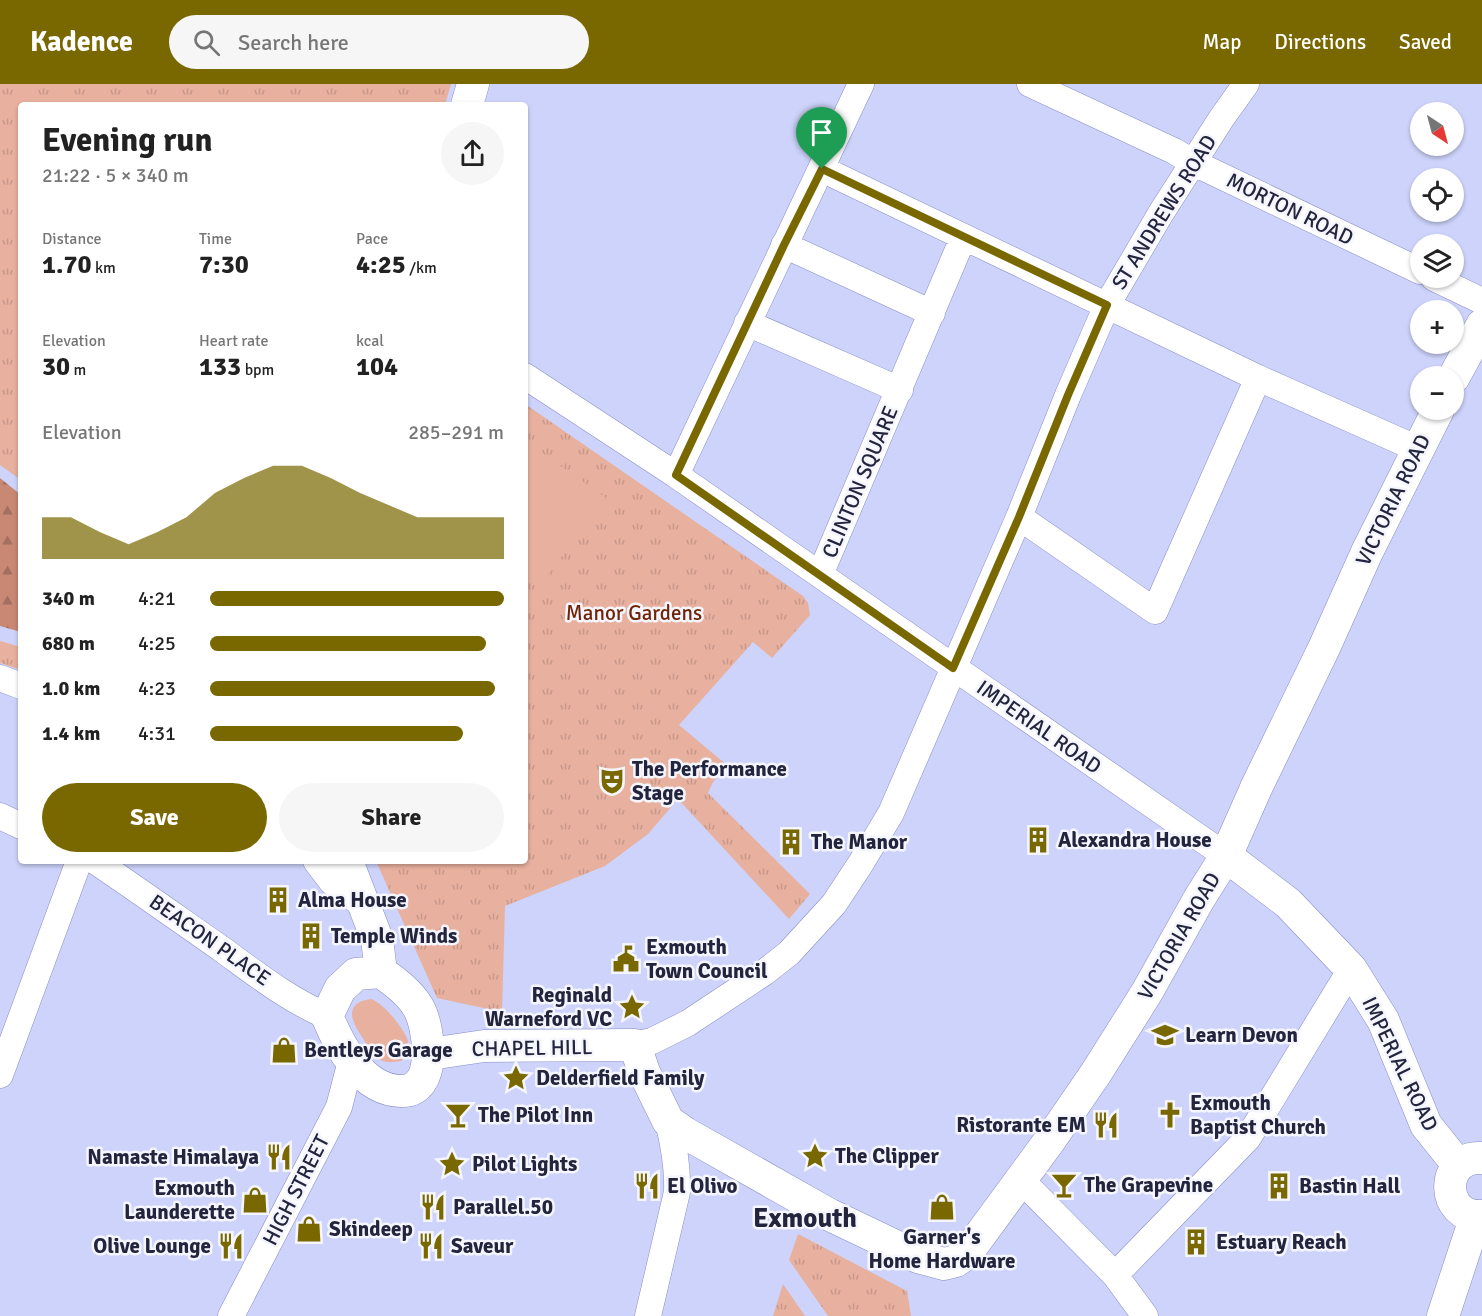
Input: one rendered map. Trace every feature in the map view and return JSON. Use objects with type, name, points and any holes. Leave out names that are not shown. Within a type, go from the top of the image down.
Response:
[{"type":"street","points":[[468,102],[473,84]]},
{"type":"street","points":[[676,475],[861,84]]},
{"type":"street","name":"MORTON ROAD","points":[[1030,84],[1174,151],[1410,266]]},
{"type":"street","name":"ST ANDREWS ROAD","points":[[635,1045],[652,1041],[688,1023],[765,972],[789,953],[834,904],[891,813],[1019,517],[1107,305],[1161,213],[1246,84]]},
{"type":"street","points":[[822,169],[1258,378],[1418,449]]},
{"type":"street","name":"CLINTON SQUARE","points":[[820,575],[963,238]]},
{"type":"street","points":[[784,245],[932,313]]},
{"type":"street","points":[[1455,288],[1482,301]]},
{"type":"street","name":"CLINTON SQUARE","points":[[747,322],[900,390]]},
{"type":"street","points":[[1460,366],[1482,325]]},
{"type":"street","name":"IMPERIAL ROAD","points":[[528,378],[676,475],[1226,856],[1288,903],[1351,969],[1383,1020],[1426,1125],[1470,1162]]},
{"type":"street","points":[[1019,517],[1155,611],[1258,378]]},
{"type":"street","name":"VICTORIA ROAD","points":[[668,1120],[685,1133],[830,1215],[918,1257],[944,1264],[956,1261],[967,1253],[1096,1073],[1147,992],[1226,856],[1257,786],[1433,420]]},
{"type":"street","points":[[0,678],[18,685]]},
{"type":"street","points":[[0,816],[18,825]]},
{"type":"street","points":[[0,1075],[78,864]]},
{"type":"street","name":"BEACON PLACE","points":[[100,864],[144,893],[260,977],[307,1008],[327,1016]]},
{"type":"street","points":[[317,864],[332,882],[363,905]]},
{"type":"street","points":[[348,864],[377,939],[381,972]]},
{"type":"street","points":[[1115,1275],[1248,1138],[1351,969]]},
{"type":"street","points":[[381,972],[402,988],[418,1007],[427,1029],[430,1054],[423,1075],[416,1086],[402,1091],[382,1086],[367,1077],[351,1061],[336,1038],[327,1016],[340,988],[356,974],[381,972]]},
{"type":"street","points":[[635,1045],[644,1072],[668,1120],[677,1174],[676,1192],[648,1316]]},
{"type":"street","name":"CHAPEL HILL","points":[[430,1054],[484,1046],[635,1045]]},
{"type":"street","name":"HIGH STREET","points":[[231,1316],[339,1107],[351,1061]]},
{"type":"street","points":[[1443,1316],[1479,1216],[1463,1212],[1454,1203],[1449,1186],[1451,1176],[1470,1162]]},
{"type":"street","points":[[1021,1180],[1115,1275],[1145,1316]]},
{"type":"green space","points":[[0,84],[451,84],[446,102],[18,102],[18,478],[0,465]]},
{"type":"green space","name":"Manor Gardens","points":[[528,406],[803,596],[808,603],[810,615],[772,658],[753,642],[679,725],[728,766],[713,782],[708,793],[810,894],[789,919],[678,799],[648,834],[605,866],[505,906],[502,1012],[437,998],[377,864],[528,864]]},
{"type":"green space","points":[[528,443],[606,498],[538,588],[528,582]]},
{"type":"green space","points":[[0,478],[18,493],[18,631],[0,626]]},
{"type":"green space","points":[[0,641],[18,646],[18,669],[0,663]]},
{"type":"green space","points":[[371,999],[391,1015],[407,1038],[407,1051],[401,1061],[387,1062],[377,1057],[353,1021],[352,1015],[356,1005]]},
{"type":"green space","points":[[798,1234],[907,1291],[911,1316],[828,1316],[789,1260]]},
{"type":"green space","points":[[783,1284],[805,1316],[773,1316]]},
{"type":"place","name":"The Performance Stage","points":[[612,781]]},
{"type":"place","name":"Alexandra House","points":[[1038,840]]},
{"type":"place","name":"The Manor","points":[[791,842]]},
{"type":"place","name":"Alma House","points":[[278,900]]},
{"type":"place","name":"Temple Winds","points":[[311,936]]},
{"type":"place","name":"Exmouth Town Council","points":[[626,959]]},
{"type":"place","name":"Reginald Warneford VC","points":[[632,1007]]},
{"type":"place","name":"Learn Devon","points":[[1165,1035]]},
{"type":"place","name":"Bentleys Garage","points":[[284,1050]]},
{"type":"place","name":"Delderfield Family","points":[[516,1078]]},
{"type":"place","name":"The Pilot Inn","points":[[458,1115]]},
{"type":"place","name":"Exmouth Baptist Church","points":[[1170,1115]]},
{"type":"place","name":"Ristorante EM","points":[[1106,1125]]},
{"type":"place","name":"The Clipper","points":[[815,1156]]},
{"type":"place","name":"Namaste Himalaya","points":[[279,1157]]},
{"type":"place","name":"Pilot Lights","points":[[452,1164]]},
{"type":"place","name":"The Grapevine","points":[[1064,1185]]},
{"type":"place","name":"El Olivo","points":[[647,1186]]},
{"type":"place","name":"Bastin Hall","points":[[1279,1186]]},
{"type":"place","name":"Exmouth Launderette","points":[[255,1200]]},
{"type":"place","name":"Parallel.50","points":[[433,1207]]},
{"type":"place","name":"Garner's Home Hardware","points":[[942,1207]]},
{"type":"place","name":"Skindeep","points":[[309,1229]]},
{"type":"place","name":"Estuary Reach","points":[[1196,1242]]},
{"type":"place","name":"Olive Lounge","points":[[231,1246]]},
{"type":"place","name":"Saveur","points":[[431,1246]]},
{"type":"district","name":"Exmouth","points":[[805,1218]]},
{"type":"route","points":[[822,169],[1107,305],[953,668],[676,475],[822,169]]}]
